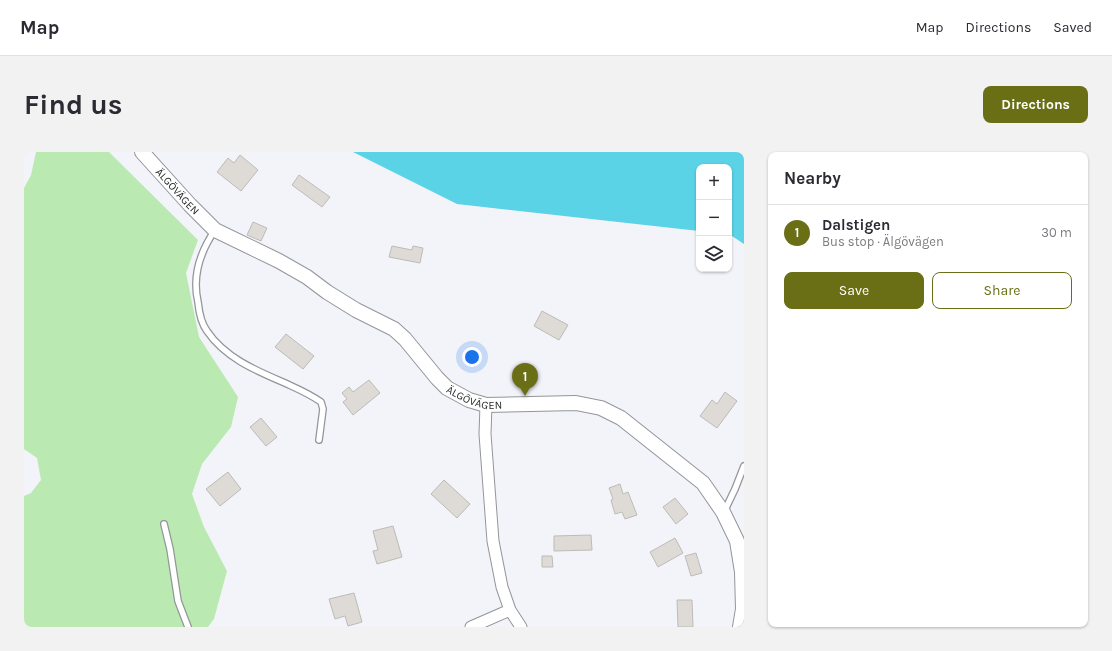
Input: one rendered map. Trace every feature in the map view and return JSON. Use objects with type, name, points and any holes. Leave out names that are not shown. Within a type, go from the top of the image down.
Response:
[{"type":"street","name":"ÄLGÖVÄGEN","points":[[142,152],[215,230],[279,261],[307,277],[327,292],[350,306],[394,329],[405,339],[436,378],[447,388],[469,400],[486,404],[576,403],[601,408],[621,418],[703,483],[723,512],[737,541],[742,572],[743,608],[740,627]]},
{"type":"street","points":[[486,404],[484,434],[493,540],[502,587],[510,610],[521,627]]},
{"type":"street","points":[[471,627],[510,610]]},
{"type":"lane","points":[[215,230],[208,240],[196,274],[196,291],[201,318],[204,325],[216,342],[236,359],[303,391],[321,402],[323,409],[319,440]]},
{"type":"lane","points":[[723,512],[735,489],[744,466]]},
{"type":"lane","points":[[164,524],[170,549],[178,601],[188,627]]},
{"type":"green space","points":[[36,152],[109,152],[198,240],[186,273],[199,337],[238,397],[231,427],[202,464],[192,494],[204,527],[227,571],[214,619],[208,627],[24,627],[24,496],[31,493],[41,480],[37,458],[24,449],[24,188],[31,175]]},
{"type":"water","points":[[353,152],[744,152],[744,244],[732,236],[732,164],[696,164],[696,231],[457,204]]},
{"type":"building","points":[[240,155],[258,170],[241,191],[217,172],[228,158],[234,163]]},
{"type":"building","points":[[299,175],[330,197],[322,207],[292,185]]},
{"type":"building","points":[[253,222],[267,228],[261,241],[247,235]]},
{"type":"building","points":[[392,246],[412,250],[413,246],[423,248],[420,263],[389,257]]},
{"type":"building","points":[[542,311],[568,325],[559,340],[534,326]]},
{"type":"building","points":[[286,334],[314,356],[303,369],[275,347]]},
{"type":"building","points":[[369,380],[380,393],[353,415],[343,402],[347,399],[342,393],[349,387],[353,392]]},
{"type":"building","points":[[725,392],[737,401],[717,428],[700,416],[712,400],[717,404]]},
{"type":"building","points":[[261,418],[277,437],[266,446],[250,427]]},
{"type":"building","points":[[228,472],[241,489],[220,506],[206,489]]},
{"type":"building","points":[[444,480],[470,504],[457,518],[431,494]]},
{"type":"building","points":[[620,484],[623,494],[628,492],[637,515],[625,519],[622,512],[615,514],[611,500],[613,499],[609,488]]},
{"type":"building","points":[[675,498],[688,514],[676,524],[663,507]]},
{"type":"building","points":[[393,526],[402,557],[377,564],[373,551],[378,550],[373,531]]},
{"type":"building","points":[[591,535],[592,550],[554,551],[554,536]]},
{"type":"building","points":[[675,538],[683,553],[658,567],[650,552]]},
{"type":"building","points":[[696,553],[702,573],[691,576],[685,556]]},
{"type":"building","points":[[542,556],[552,556],[553,567],[542,567]]},
{"type":"building","points":[[354,593],[362,622],[348,626],[345,616],[335,619],[329,599]]},
{"type":"building","points":[[677,600],[692,600],[693,627],[678,627]]},
{"type":"place","name":"Dalstigen","points":[[525,396]]}]
